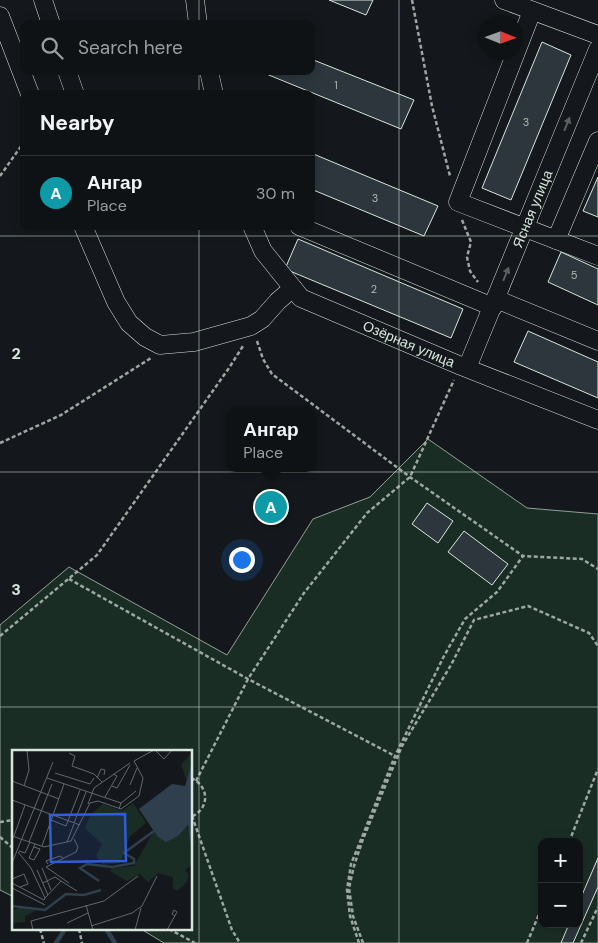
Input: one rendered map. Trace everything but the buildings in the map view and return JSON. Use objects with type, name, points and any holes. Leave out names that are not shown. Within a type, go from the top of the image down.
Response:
[{"type":"street","points":[[43,0],[50,20]]},
{"type":"street","points":[[196,0],[198,20]]},
{"type":"street","points":[[504,0],[598,35]]},
{"type":"street","points":[[532,11],[458,202],[598,256]]},
{"type":"street","points":[[0,16],[20,68]]},
{"type":"street","name":"Ясная улица","points":[[462,372],[525,227],[598,49]]},
{"type":"street","points":[[23,75],[28,90]]},
{"type":"street","points":[[69,75],[74,90]]},
{"type":"street","points":[[210,75],[213,90]]},
{"type":"street","points":[[556,240],[598,141]]},
{"type":"street","points":[[85,230],[116,302],[129,323],[145,337],[160,345],[194,342],[251,326],[262,319],[293,288]]},
{"type":"street","name":"Озёрная улица","points":[[254,230],[263,251],[300,298],[462,372],[598,420]]},
{"type":"street","points":[[309,230],[491,303],[598,341]]},
{"type":"path","points":[[412,0],[432,106],[450,176]]},
{"type":"path","points":[[0,176],[20,148]]},
{"type":"path","points":[[458,202],[471,242],[467,257],[470,271],[491,303]]},
{"type":"path","points":[[251,326],[263,359],[272,374],[410,477],[523,556],[582,559],[598,570]]},
{"type":"path","points":[[0,443],[61,415],[172,344]]},
{"type":"path","points":[[0,636],[98,555],[244,344]]},
{"type":"path","points":[[196,781],[248,679],[304,593],[367,513],[410,477],[462,372]]},
{"type":"path","points":[[358,943],[350,916],[347,890],[351,864],[395,756],[444,656],[465,619],[497,592],[523,556]]},
{"type":"path","points":[[69,579],[248,679],[395,756]]},
{"type":"path","points":[[363,943],[353,916],[349,888],[354,866],[402,746],[474,620],[528,606],[590,633],[598,646]]},
{"type":"path","points":[[571,838],[598,769]]},
{"type":"path","points":[[192,779],[205,790],[206,796],[202,808],[192,816],[232,930],[240,943]]},
{"type":"path","points":[[0,837],[12,847]]},
{"type":"path","points":[[581,943],[598,907]]},
{"type":"path","points":[[527,943],[538,917]]},
{"type":"path","points":[[40,930],[44,943]]},
{"type":"path","points":[[79,930],[82,943]]},
{"type":"path","points":[[171,930],[195,943]]},
{"type":"green space","points":[[428,439],[527,508],[598,514],[598,943],[164,943],[143,930],[192,930],[192,750],[12,750],[12,896],[0,890],[0,625],[69,567],[227,655],[313,519],[370,497]]},
{"type":"waterway","points":[[56,943],[64,930]]},
{"type":"waterway","points":[[107,930],[115,943]]},
{"type":"place","name":"Ангар","points":[[271,507]]}]
